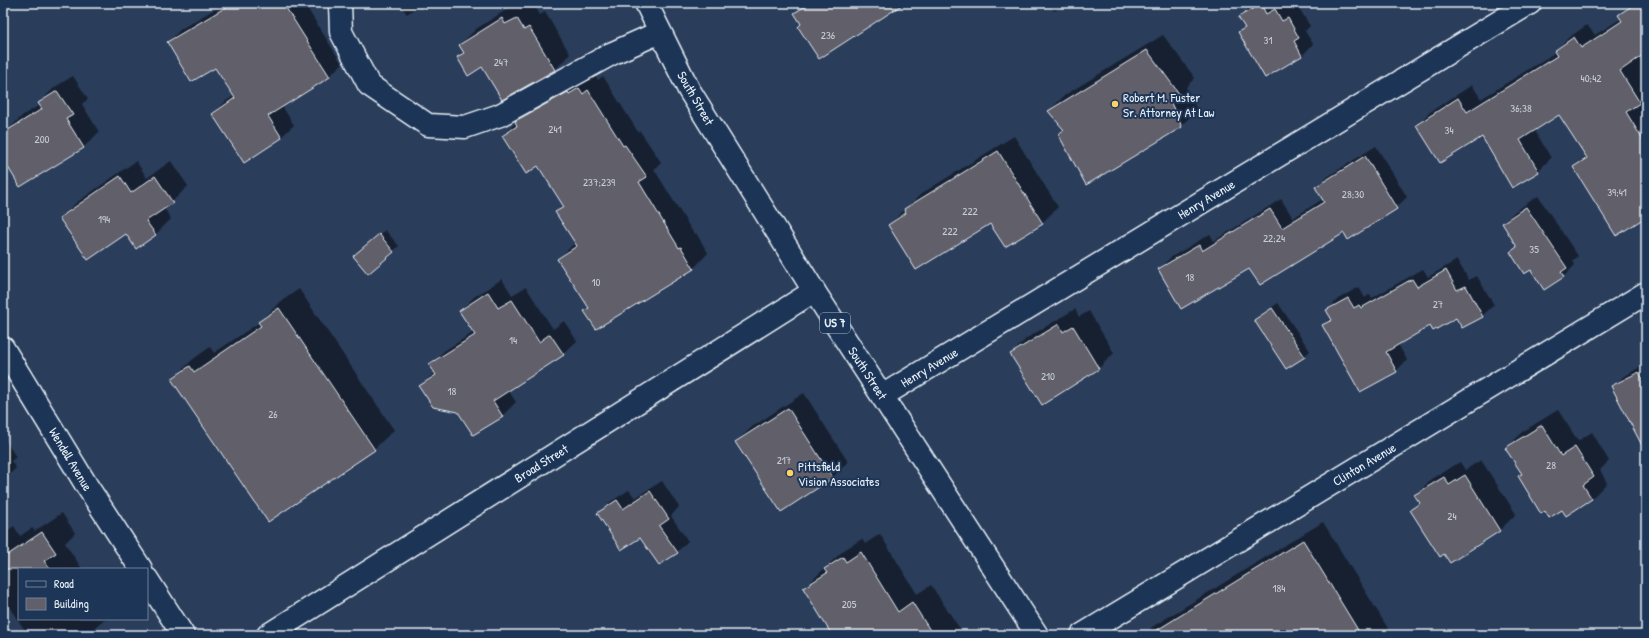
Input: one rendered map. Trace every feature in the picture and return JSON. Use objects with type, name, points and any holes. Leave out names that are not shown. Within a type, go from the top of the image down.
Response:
[{"type":"main road","points":[[340,3],[341,32],[369,85],[428,125],[465,127],[500,115],[613,53],[660,32]]},
{"type":"main road","name":"South Street","points":[[646,3],[689,90],[814,291],[1036,635]]},
{"type":"main road","name":"Henry Avenue","points":[[882,396],[1530,3]]},
{"type":"main road","name":"Broad Street","points":[[268,635],[814,291]]},
{"type":"main road","name":"Clinton Avenue","points":[[1082,635],[1646,293]]},
{"type":"main road","name":"Wendell Avenue","points":[[3,348],[87,486],[140,568]]},
{"type":"main road","points":[[148,581],[183,635]]},
{"type":"building","points":[[233,3],[283,3],[330,77],[268,116],[282,138],[244,163],[212,114],[235,98],[215,68],[191,82],[167,42]]},
{"type":"building","points":[[811,3],[905,3],[819,59],[798,27],[801,24],[794,13]]},
{"type":"building","points":[[1636,3],[1646,3],[1646,59],[1643,55],[1620,71],[1640,103],[1626,112],[1646,145],[1646,217],[1616,236],[1573,167],[1587,158],[1559,115],[1520,140],[1539,172],[1512,188],[1482,137],[1440,163],[1416,125],[1458,98],[1467,112],[1557,56],[1554,51],[1574,37],[1581,48],[1622,21],[1618,15]]},
{"type":"building","points":[[1261,4],[1266,14],[1275,9],[1282,21],[1288,18],[1299,38],[1294,41],[1302,56],[1265,78],[1238,32],[1245,28],[1238,17]]},
{"type":"building","points":[[502,18],[505,24],[517,18],[524,30],[529,27],[555,70],[502,100],[482,67],[468,76],[457,57],[464,53],[459,45]]},
{"type":"building","points":[[1147,50],[1180,95],[1170,101],[1182,127],[1086,185],[1058,134],[1064,130],[1048,111]]},
{"type":"building","points":[[579,88],[583,94],[588,90],[623,146],[625,145],[647,177],[639,182],[679,248],[681,247],[694,269],[596,329],[584,311],[589,308],[557,259],[577,246],[555,212],[564,207],[538,166],[526,174],[502,136],[517,126],[515,121],[568,92],[569,94]]},
{"type":"building","points":[[57,91],[73,115],[66,119],[84,148],[20,187],[3,159],[3,133],[42,109],[38,103]]},
{"type":"building","points":[[998,151],[1043,224],[1005,247],[990,224],[916,270],[888,225],[906,213],[904,209]]},
{"type":"building","points":[[1365,156],[1397,209],[1348,240],[1344,233],[1260,285],[1249,269],[1181,309],[1158,269],[1199,245],[1202,251],[1270,209],[1282,228],[1324,202],[1315,187]]},
{"type":"building","points":[[120,176],[131,193],[155,176],[173,203],[146,221],[156,235],[136,249],[126,234],[88,260],[59,218]]},
{"type":"building","points":[[1526,207],[1567,268],[1561,272],[1564,277],[1544,290],[1531,270],[1524,274],[1510,252],[1517,247],[1502,223]]},
{"type":"building","points":[[379,234],[394,252],[368,274],[353,256]]},
{"type":"building","points":[[1446,270],[1457,290],[1466,286],[1483,317],[1462,328],[1456,318],[1433,331],[1430,326],[1386,352],[1397,372],[1360,392],[1322,325],[1332,320],[1326,310],[1348,298],[1354,308],[1359,305],[1361,308],[1412,279],[1417,287]]},
{"type":"building","points":[[488,292],[498,308],[512,300],[539,342],[550,334],[564,355],[493,401],[503,417],[473,435],[458,412],[433,407],[419,386],[436,375],[429,364],[475,335],[459,311]]},
{"type":"building","points":[[279,308],[375,450],[268,522],[171,379],[190,366],[194,372],[261,326],[258,322]]},
{"type":"building","points":[[1272,308],[1305,357],[1286,369],[1254,320]]},
{"type":"building","points":[[1059,324],[1063,332],[1073,326],[1099,369],[1042,405],[1010,354]]},
{"type":"building","points":[[1639,372],[1646,385],[1646,453],[1611,386]]},
{"type":"building","points":[[788,408],[833,478],[781,512],[735,442]]},
{"type":"building","points":[[1542,425],[1561,456],[1575,447],[1594,477],[1583,485],[1592,499],[1566,516],[1562,510],[1549,518],[1545,511],[1541,514],[1518,476],[1522,474],[1505,448]]},
{"type":"building","points":[[1465,475],[1500,531],[1450,563],[1444,554],[1440,557],[1410,510],[1420,503],[1414,495],[1444,477],[1449,485]]},
{"type":"building","points":[[650,491],[669,519],[659,526],[678,553],[659,565],[640,538],[621,550],[597,513],[617,500],[623,509]]},
{"type":"building","points":[[42,532],[56,553],[44,561],[49,568],[3,569],[3,558]]},
{"type":"building","points":[[1303,540],[1361,635],[1149,635]]},
{"type":"building","points":[[861,552],[898,612],[912,602],[933,635],[832,635],[803,588],[827,573],[824,569],[843,557],[846,562]]},
{"type":"place","name":"Robert M. Fuster Sr. Attorney At Law","points":[[1115,104]]},
{"type":"place","name":"Pittsfield Vision Associates","points":[[790,473]]}]
